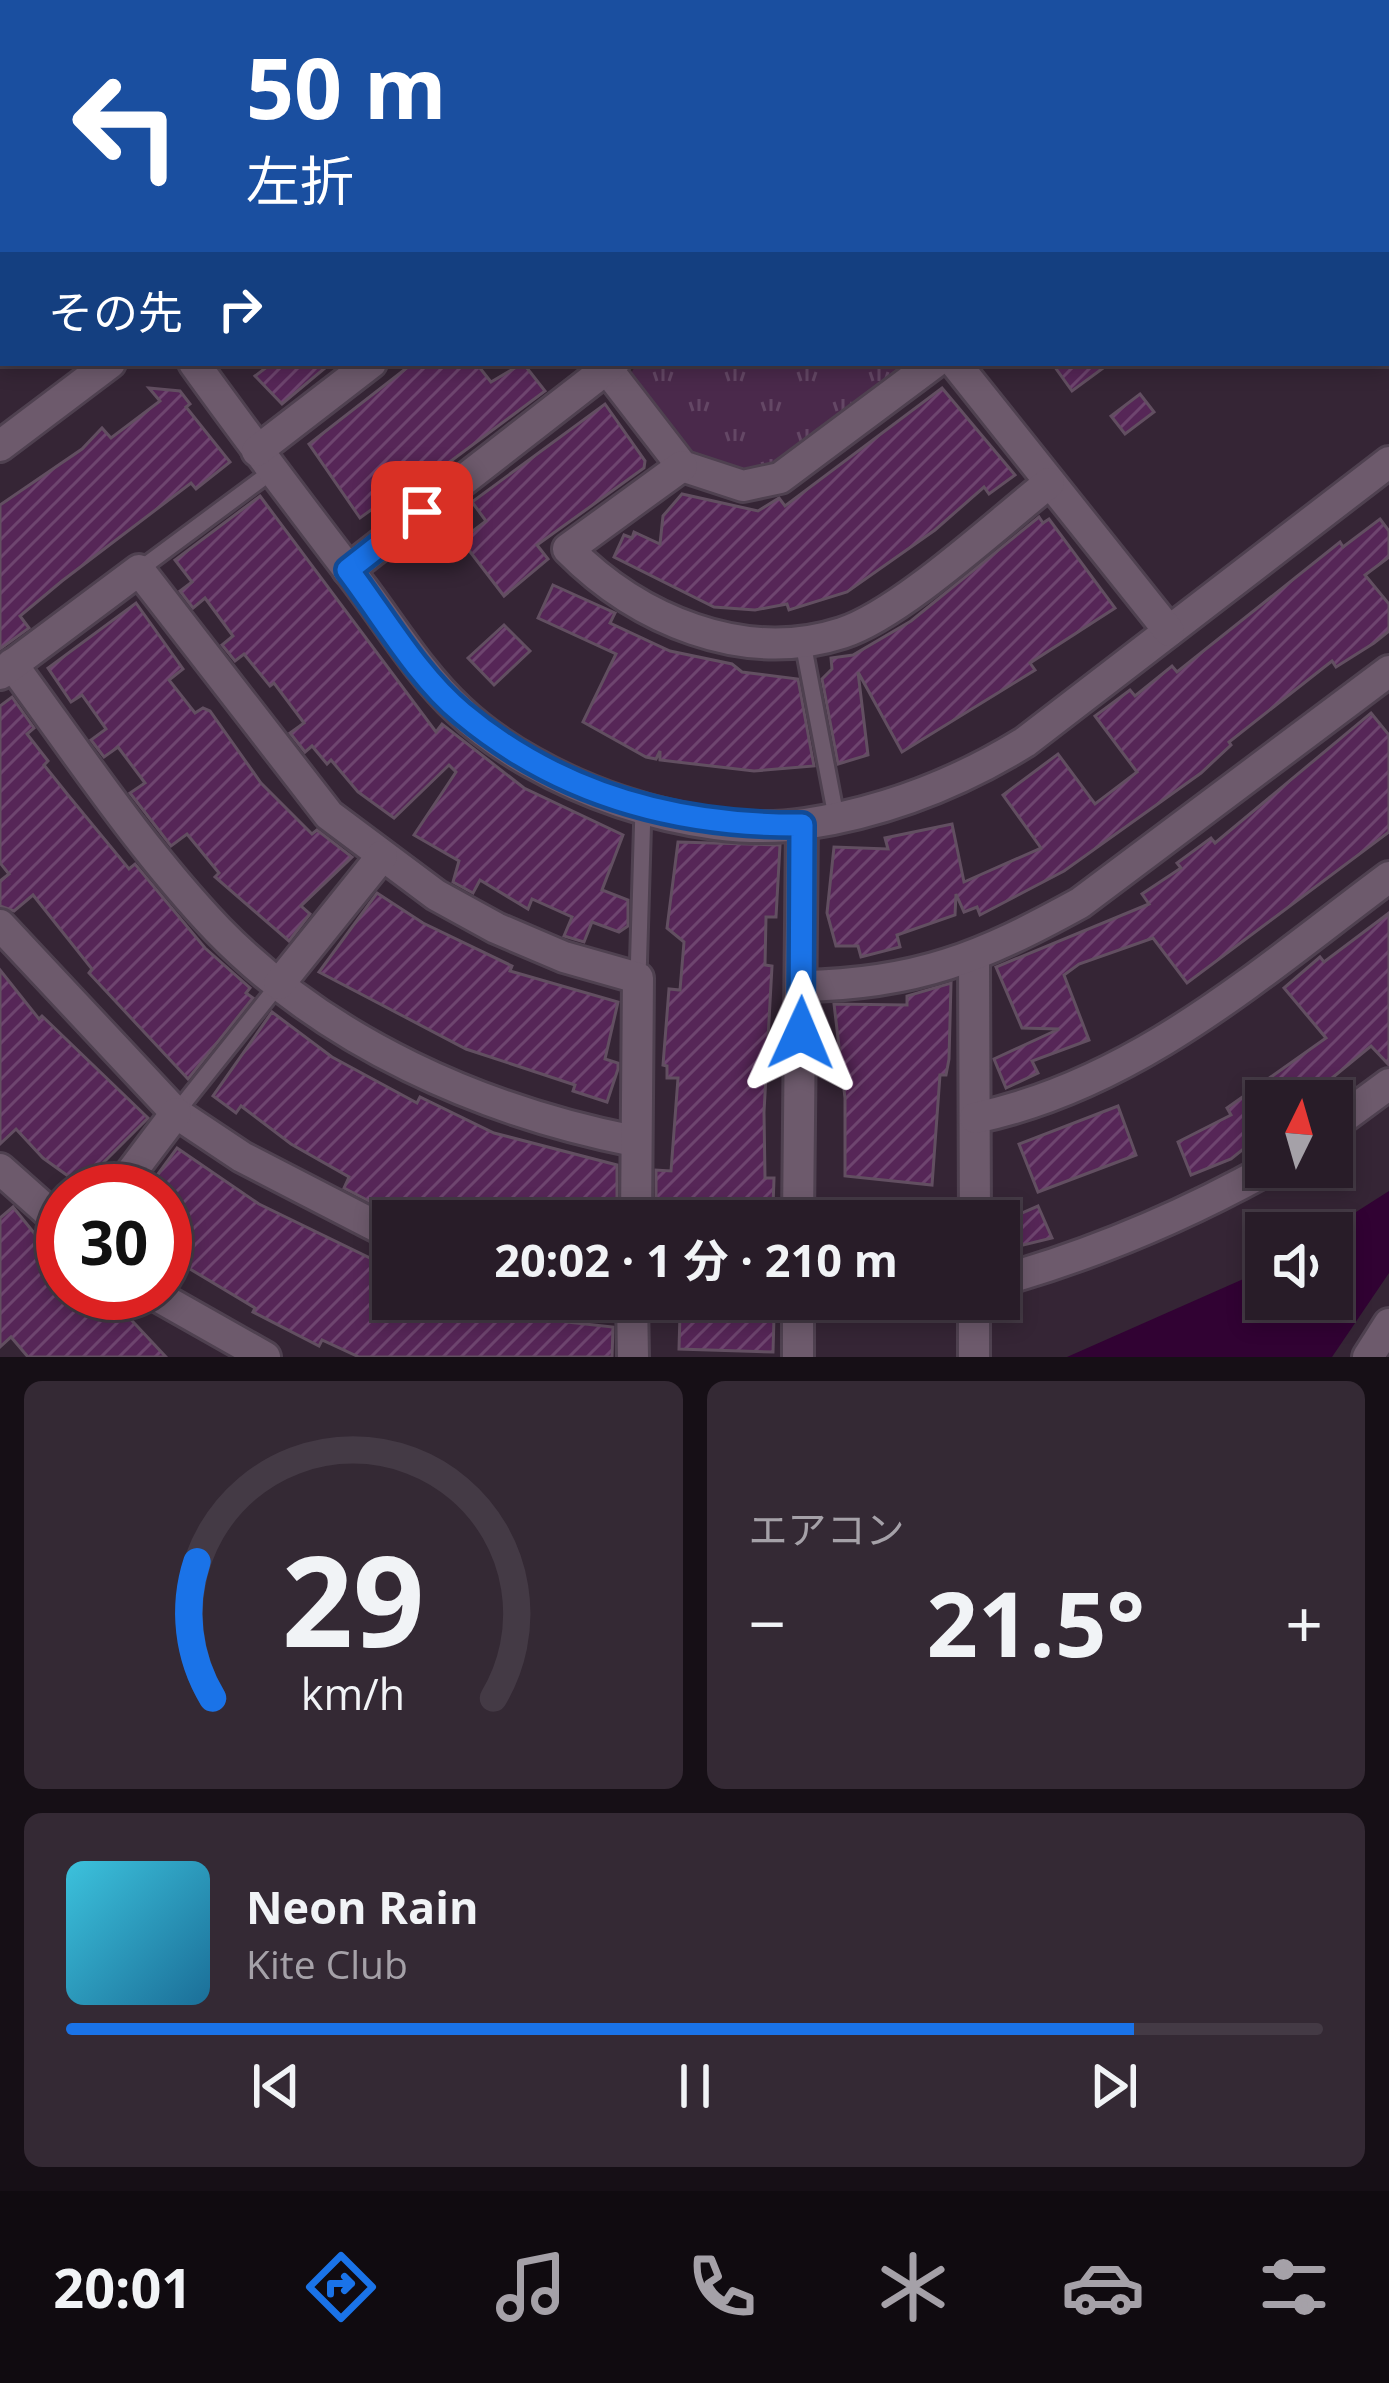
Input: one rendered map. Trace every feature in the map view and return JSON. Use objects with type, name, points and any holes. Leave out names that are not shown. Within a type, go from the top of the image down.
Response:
[{"type":"street","points":[[0,446],[106,366]]},
{"type":"street","points":[[196,366],[264,462],[460,712],[542,768],[643,809],[735,823],[802,825],[963,780],[1025,742],[1389,462]]},
{"type":"street","points":[[264,462],[368,366]]},
{"type":"street","points":[[348,570],[610,366],[682,466],[743,486],[780,478],[930,366]]},
{"type":"street","points":[[958,366],[1169,631]]},
{"type":"street","points":[[682,466],[568,549],[596,577],[663,619],[719,639],[843,633],[896,602],[1049,483]]},
{"type":"street","points":[[634,1141],[554,1125],[483,1098],[391,1057],[280,984],[220,931],[143,843],[6,669],[139,570],[329,815],[382,856],[496,928],[564,957],[638,978],[635,1200]]},
{"type":"street","points":[[802,986],[896,977],[974,959],[1081,903],[1383,688]]},
{"type":"street","points":[[797,1200],[802,825]]},
{"type":"street","points":[[280,984],[382,856]]},
{"type":"street","points":[[975,1118],[1026,1107],[1093,1083],[1159,1045],[1389,877]]},
{"type":"street","points":[[0,925],[176,1113],[242,1157],[372,1223]]},
{"type":"street","points":[[974,959],[975,1200]]},
{"type":"street","points":[[1353,1111],[1389,1084]]},
{"type":"street","points":[[137,1164],[176,1113]]},
{"type":"street","points":[[0,1169],[36,1201]]},
{"type":"street","points":[[1020,1274],[1134,1234],[1245,1180]]},
{"type":"street","points":[[192,1316],[265,1357]]},
{"type":"street","points":[[628,1320],[633,1357]]},
{"type":"street","points":[[798,1320],[798,1357]]},
{"type":"street","points":[[974,1320],[974,1357]]},
{"type":"street","points":[[1368,1357],[1389,1324]]},
{"type":"lane","points":[[139,570],[264,462]]},
{"type":"lane","points":[[802,638],[836,816]]},
{"type":"lane","points":[[638,978],[643,809]]},
{"type":"lane","points":[[176,1113],[280,984]]},
{"type":"green space","points":[[635,366],[907,366],[779,462],[752,469],[728,468],[690,451],[628,379]]},
{"type":"shaded area","points":[[1389,1191],[1389,1273],[1332,1357],[1067,1357],[1245,1278],[1245,1320],[1353,1320],[1353,1214]]},
{"type":"building","points":[[268,366],[327,366],[282,404],[255,376]]},
{"type":"building","points":[[409,366],[478,366],[491,382],[525,366],[545,391],[420,484],[415,478],[360,518],[309,444]]},
{"type":"building","points":[[1054,366],[1106,366],[1072,391]]},
{"type":"building","points":[[149,388],[180,391],[190,404],[186,407],[230,462],[196,489],[191,483],[62,581],[20,616],[29,628],[0,649],[0,505],[82,449],[102,428],[111,438],[160,401]]},
{"type":"building","points":[[942,388],[1015,475],[989,494],[984,487],[935,530],[847,592],[789,610],[787,604],[755,610],[714,607],[614,557],[624,535],[632,538],[634,532],[660,544],[663,516],[682,494],[758,511],[779,498],[785,506]]},
{"type":"building","points":[[1140,394],[1154,412],[1125,434],[1111,416]]},
{"type":"building","points":[[605,404],[645,461],[644,468],[537,545],[548,559],[504,596],[461,540],[486,521],[472,502]]},
{"type":"building","points":[[260,496],[436,732],[442,724],[524,788],[623,835],[602,890],[628,900],[628,926],[619,932],[592,922],[584,942],[564,936],[572,917],[532,899],[528,909],[480,880],[473,893],[453,882],[459,861],[414,835],[456,772],[449,765],[394,818],[358,792],[331,760],[327,764],[312,746],[305,752],[290,733],[304,723],[274,683],[270,686],[244,654],[235,661],[222,645],[233,636],[205,598],[193,608],[180,591],[192,582],[175,560]]},
{"type":"building","points":[[1039,517],[1043,523],[1049,519],[1115,608],[1030,663],[1035,670],[902,752],[858,672],[868,755],[838,764],[822,679],[832,669],[831,658],[853,655],[911,621]]},
{"type":"building","points":[[1380,519],[1389,531],[1389,557],[1365,575],[1389,604],[1389,631],[1374,643],[1336,667],[1332,661],[1229,742],[1201,773],[1064,871],[980,915],[977,907],[964,912],[956,894],[955,915],[897,935],[900,947],[861,957],[858,946],[836,946],[827,913],[834,847],[888,849],[885,838],[952,824],[964,882],[1041,848],[1003,795],[1058,754],[1095,804],[1137,772],[1095,716],[1130,690],[1135,696],[1172,666],[1177,672],[1340,542],[1343,547]]},
{"type":"building","points":[[553,585],[615,613],[610,623],[670,651],[732,664],[742,672],[798,679],[814,766],[754,771],[660,760],[660,751],[656,759],[646,757],[583,722],[616,654],[538,618]]},
{"type":"building","points":[[136,603],[183,669],[169,680],[195,713],[203,708],[210,711],[261,783],[312,834],[317,830],[352,857],[301,906],[310,914],[289,941],[215,877],[219,873],[187,834],[171,846],[130,793],[145,783],[118,747],[104,757],[91,740],[106,729],[82,695],[71,702],[48,668]]},
{"type":"building","points":[[504,625],[530,651],[494,685],[468,658]]},
{"type":"building","points":[[12,697],[34,728],[27,734],[48,761],[44,765],[68,795],[129,869],[135,864],[205,948],[250,988],[246,993],[253,998],[188,1079],[89,973],[92,969],[33,895],[14,911],[0,906],[0,881],[9,874],[0,863],[0,706]]},
{"type":"building","points":[[1371,713],[1389,735],[1389,832],[1187,983],[1153,938],[1079,964],[1064,975],[1089,1040],[1032,1061],[1038,1073],[1006,1088],[994,1059],[1059,1029],[1022,1028],[996,967],[1149,904],[1142,894],[1181,868],[1177,863],[1211,838],[1215,843]]},
{"type":"building","points":[[678,842],[780,845],[776,917],[766,917],[765,965],[772,966],[765,1178],[774,1178],[773,1200],[656,1200],[656,1170],[671,1171],[678,1078],[667,1078],[663,1065],[669,989],[680,990],[684,942],[667,928]]},
{"type":"building","points":[[377,893],[423,923],[512,966],[510,971],[618,1002],[605,1059],[618,1063],[618,1069],[607,1102],[573,1091],[575,1085],[466,1049],[319,972]]},
{"type":"building","points":[[1389,913],[1389,1065],[1371,1046],[1330,1080],[1267,1080],[1326,1038],[1284,988],[1320,957],[1324,962]]},
{"type":"building","points":[[0,970],[39,1019],[42,1016],[148,1118],[104,1164],[51,1164],[16,1129],[0,1144]]},
{"type":"building","points":[[951,983],[949,1059],[946,1075],[940,1075],[932,1185],[845,1176],[845,1098],[834,1004],[907,1005],[907,996]]},
{"type":"building","points":[[272,1012],[332,1057],[417,1103],[420,1097],[494,1133],[617,1165],[617,1200],[372,1203],[344,1188],[349,1177],[291,1144],[241,1106],[236,1113],[213,1096]]},
{"type":"building","points":[[1245,1095],[1245,1148],[1231,1159],[1191,1175],[1178,1142],[1231,1115],[1227,1108]]},
{"type":"building","points":[[1118,1106],[1136,1155],[1038,1192],[1019,1144]]},
{"type":"building","points":[[177,1148],[259,1204],[372,1259],[372,1320],[560,1320],[613,1327],[612,1357],[359,1357],[322,1340],[319,1346],[253,1312],[255,1308],[192,1270],[192,1164],[165,1164]]},
{"type":"building","points":[[1038,1206],[1052,1238],[1020,1246],[1020,1214]]},
{"type":"building","points":[[13,1207],[36,1235],[36,1320],[131,1320],[166,1357],[28,1357],[11,1337],[0,1347],[0,1218]]},
{"type":"building","points":[[680,1320],[774,1320],[773,1352],[679,1349]]},
{"type":"route","points":[[422,512],[348,570],[460,712],[542,768],[591,792],[643,809],[714,821],[802,825],[801,1033]]}]
